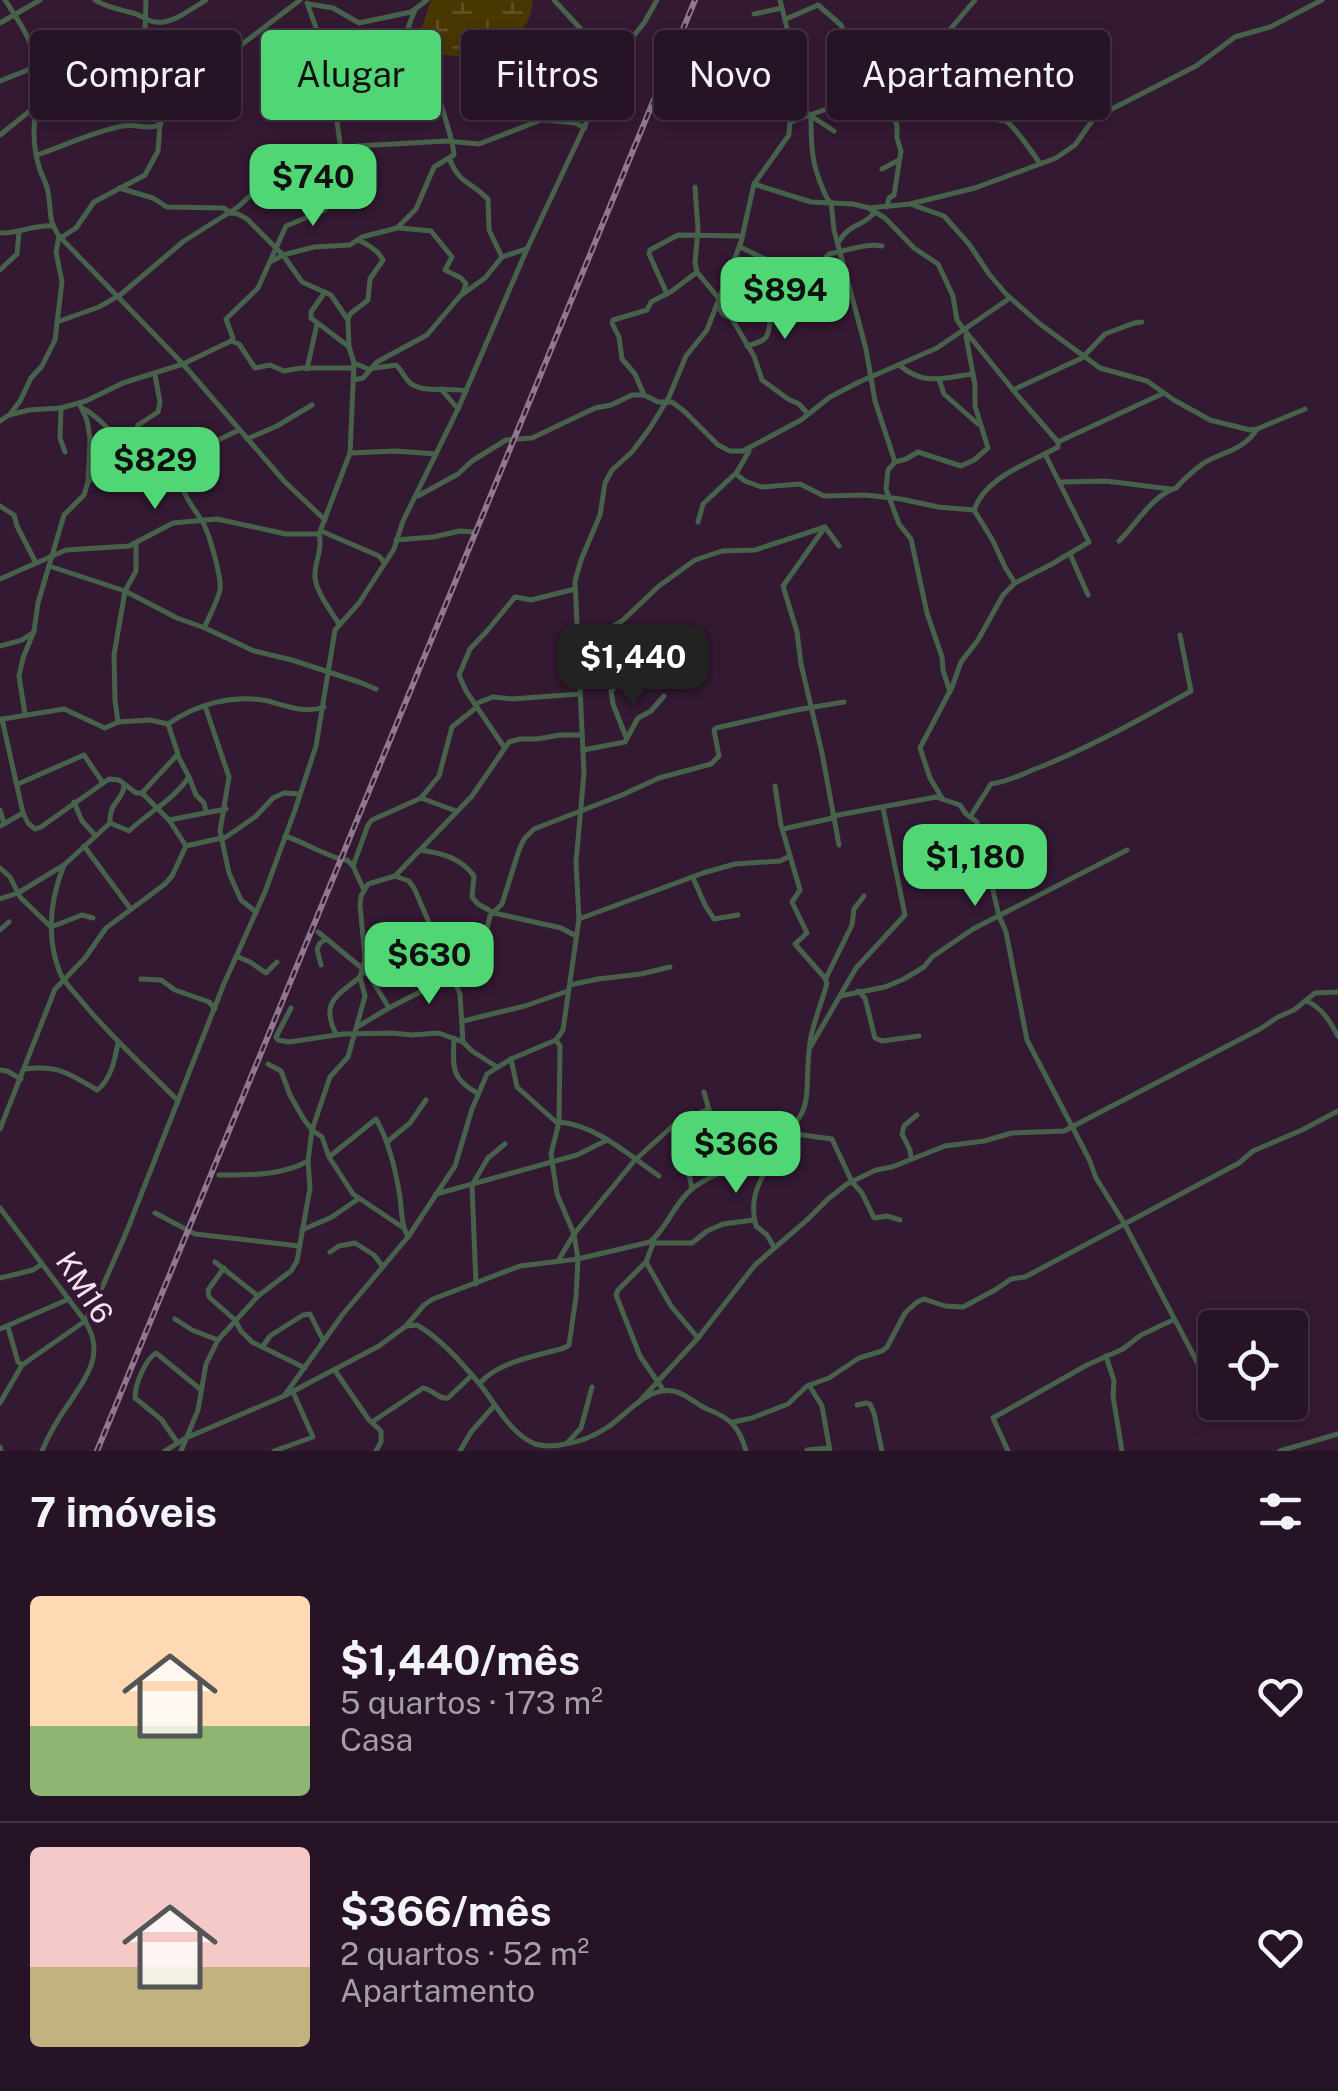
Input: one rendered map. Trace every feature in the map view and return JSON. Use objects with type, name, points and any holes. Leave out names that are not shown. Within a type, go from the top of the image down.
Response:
[{"type":"street","points":[[5,0],[30,41]]},
{"type":"street","points":[[0,23],[40,0]]},
{"type":"street","points":[[95,0],[108,8],[140,14],[152,22],[164,22],[206,0]]},
{"type":"street","points":[[144,30],[146,0]]},
{"type":"street","points":[[241,45],[303,1],[333,8],[359,23],[415,10],[427,0]]},
{"type":"street","points":[[554,0],[582,30]]},
{"type":"street","points":[[634,36],[657,0]]},
{"type":"street","points":[[780,0],[788,30]]},
{"type":"street","points":[[950,30],[975,0]]},
{"type":"street","points":[[754,184],[811,202],[872,210],[975,188],[1056,158],[1075,145],[1100,114],[1196,66],[1235,37],[1270,26],[1322,0]]},
{"type":"street","points":[[303,1],[316,30]]},
{"type":"street","points":[[786,20],[815,4],[842,30]]},
{"type":"street","points":[[754,14],[782,8]]},
{"type":"street","points":[[409,30],[415,10]]},
{"type":"street","points":[[0,80],[30,69]]},
{"type":"street","points":[[397,228],[416,209],[434,167],[454,155],[441,107]]},
{"type":"street","points":[[707,330],[740,247],[754,184],[787,141],[791,122],[827,109]]},
{"type":"street","points":[[0,136],[30,111]]},
{"type":"street","points":[[807,112],[834,131]]},
{"type":"street","points":[[810,115],[815,172],[830,202],[876,401],[895,462]]},
{"type":"street","points":[[35,120],[37,154],[48,188],[49,224],[183,364],[284,481],[325,520]]},
{"type":"street","points":[[60,237],[73,231],[92,204],[148,171],[158,151],[162,120]]},
{"type":"street","points":[[231,341],[226,318],[258,288],[286,226],[324,210],[330,188],[345,179],[337,120]]},
{"type":"street","points":[[57,322],[118,296],[184,241],[238,210],[277,172],[308,157],[356,146],[453,141],[479,144],[541,120]]},
{"type":"street","points":[[548,120],[585,128]]},
{"type":"street","points":[[0,1403],[22,1365],[85,1321],[126,1234],[300,794],[316,746],[335,630],[359,602],[382,559],[394,549],[408,510],[466,392],[588,120]]},
{"type":"street","points":[[887,207],[888,198],[894,195],[901,151],[895,120]]},
{"type":"street","points":[[1000,120],[1009,124],[1040,164]]},
{"type":"street","points":[[37,154],[99,131],[129,124],[150,129],[162,124]]},
{"type":"street","points":[[449,158],[457,177],[488,199],[488,226],[502,257]]},
{"type":"street","points":[[882,168],[899,160]]},
{"type":"street","points":[[695,187],[698,272],[726,316],[732,319],[762,380],[808,414]]},
{"type":"street","points":[[119,188],[153,198],[165,206],[224,208],[230,213]]},
{"type":"street","points":[[910,204],[947,219],[1010,298],[1100,368],[1143,379],[1210,420],[1257,429]]},
{"type":"street","points":[[238,210],[284,255],[298,278],[334,297],[348,320]]},
{"type":"street","points":[[838,243],[854,225],[866,222],[872,210]]},
{"type":"street","points":[[872,210],[940,267],[954,300],[957,320],[965,332],[1058,442],[1058,447],[1003,476],[980,498],[974,510]]},
{"type":"street","points":[[0,233],[49,224]]},
{"type":"street","points":[[271,262],[314,247],[345,247],[397,228],[425,229],[434,234],[452,257],[445,270],[466,284],[460,296]]},
{"type":"street","points":[[0,270],[17,254],[18,232]]},
{"type":"street","points":[[667,294],[649,251],[678,235],[743,236]]},
{"type":"street","points":[[9,415],[53,346],[62,286],[56,252],[60,237]]},
{"type":"street","points":[[339,624],[315,577],[320,532],[350,453],[354,365],[348,320],[368,300],[370,279],[383,258],[358,240]]},
{"type":"street","points":[[719,301],[742,308],[757,297],[786,291],[808,278],[829,254],[867,245],[882,246]]},
{"type":"street","points":[[740,247],[768,260],[796,285]]},
{"type":"street","points":[[354,380],[427,334],[502,257],[528,249]]},
{"type":"street","points":[[644,396],[635,374],[622,359],[612,321],[646,310],[698,272]]},
{"type":"street","points":[[324,292],[310,314],[312,320],[349,348]]},
{"type":"street","points":[[416,498],[506,440],[532,438],[625,397],[667,400],[682,408],[718,445],[736,452],[751,448],[830,397],[965,332],[1010,298]]},
{"type":"street","points":[[747,346],[767,338],[774,315],[816,312]]},
{"type":"street","points":[[284,1396],[408,1237],[457,1161],[477,1093],[487,1074],[556,1040],[563,1030],[580,918],[576,862],[584,773],[577,572],[612,470],[644,437],[667,400],[686,356],[707,330],[726,316]]},
{"type":"street","points":[[1013,390],[1086,356],[1102,336],[1142,322]]},
{"type":"street","points":[[307,368],[317,324]]},
{"type":"street","points":[[950,692],[926,612],[911,539],[899,524],[888,498],[886,480],[895,462],[918,452],[958,466],[988,448],[975,406],[965,332]]},
{"type":"street","points":[[0,420],[29,410],[80,406],[123,382],[183,364],[231,341],[239,344],[256,368],[270,365],[284,371],[396,365],[410,384],[466,392]]},
{"type":"street","points":[[899,365],[916,377],[938,379],[973,374]]},
{"type":"street","points":[[88,482],[130,449],[138,425],[159,410],[155,374]]},
{"type":"street","points":[[938,379],[944,394],[981,426]]},
{"type":"street","points":[[441,389],[458,409]]},
{"type":"street","points":[[1058,442],[1164,393]]},
{"type":"street","points":[[20,401],[29,410]]},
{"type":"street","points":[[246,439],[312,405]]},
{"type":"street","points":[[80,406],[140,455],[164,450],[181,458]]},
{"type":"street","points":[[25,714],[19,676],[34,632],[38,603],[64,516],[84,495],[88,482],[90,438],[80,406]]},
{"type":"street","points":[[62,408],[60,438],[65,452]]},
{"type":"street","points":[[1061,482],[1106,481],[1176,488],[1204,462],[1244,444],[1268,422],[1305,409]]},
{"type":"street","points":[[205,628],[220,586],[201,520],[179,485],[178,464],[181,458],[240,430]]},
{"type":"street","points":[[698,522],[703,504],[736,474],[751,448]]},
{"type":"street","points":[[350,453],[436,454]]},
{"type":"street","points":[[942,798],[920,748],[962,662],[1015,583],[1070,554],[1089,539],[1046,454]]},
{"type":"street","points":[[736,474],[744,482],[761,487],[791,484],[824,496],[864,495],[974,510]]},
{"type":"street","points":[[1120,542],[1146,509],[1170,489]]},
{"type":"street","points":[[0,506],[14,516],[36,563]]},
{"type":"street","points":[[974,510],[1015,583]]},
{"type":"street","points":[[0,579],[54,554],[136,543],[170,524],[201,520],[223,519],[298,536],[320,532],[382,559]]},
{"type":"street","points":[[578,648],[622,622],[659,586],[695,560],[722,551],[755,550],[825,527]]},
{"type":"street","points":[[825,527],[839,546]]},
{"type":"street","points":[[825,527],[783,586],[797,632],[800,664],[839,846]]},
{"type":"street","points":[[396,540],[474,532]]},
{"type":"street","points":[[118,722],[114,655],[125,591],[136,571],[136,543]]},
{"type":"street","points":[[1070,554],[1088,595]]},
{"type":"street","points":[[50,566],[125,591],[254,651],[376,690]]},
{"type":"street","points":[[504,748],[459,676],[470,648],[515,597],[531,600],[575,589]]},
{"type":"street","points":[[0,646],[34,632]]},
{"type":"street","points":[[970,817],[991,784],[1015,780],[1040,766],[1062,760],[1191,691],[1180,635]]},
{"type":"street","points":[[22,640],[26,651]]},
{"type":"street","points":[[627,739],[611,691],[617,685],[642,680]]},
{"type":"street","points":[[353,866],[372,820],[421,798],[439,776],[452,727],[476,706],[493,697],[579,694]]},
{"type":"street","points":[[583,750],[620,744],[638,718],[651,712],[664,696]]},
{"type":"street","points":[[186,846],[169,820],[142,793],[112,778],[38,828],[31,827],[23,813],[1,719],[64,709],[106,728],[118,722],[150,720],[168,724],[205,706],[240,698],[310,710],[324,707]]},
{"type":"street","points":[[354,1032],[389,1008],[453,975],[481,948],[489,919],[502,904],[515,860],[529,833],[542,824],[659,778],[716,762],[716,728],[844,702]]},
{"type":"street","points":[[205,706],[228,777],[220,832],[229,873],[237,896],[256,912]]},
{"type":"street","points":[[310,710],[321,722]]},
{"type":"street","points":[[168,724],[206,812]]},
{"type":"street","points":[[395,876],[481,785],[514,739],[582,735]]},
{"type":"street","points":[[142,793],[178,754]]},
{"type":"street","points":[[18,784],[84,755],[103,783]]},
{"type":"street","points":[[110,823],[129,831],[178,791],[189,777]]},
{"type":"street","points":[[110,823],[110,810],[123,792],[123,783]]},
{"type":"street","points":[[775,786],[782,830],[800,890],[792,902],[806,933],[795,944],[826,979]]},
{"type":"street","points":[[186,846],[222,839],[255,817],[273,798],[300,794]]},
{"type":"street","points":[[421,798],[456,811]]},
{"type":"street","points":[[782,830],[942,798],[960,804],[978,826],[1006,932],[1027,1040],[1090,1159],[1096,1178],[1198,1364]]},
{"type":"street","points":[[74,802],[95,835]]},
{"type":"street","points":[[809,1049],[856,968],[905,916],[883,808]]},
{"type":"street","points":[[169,820],[226,809]]},
{"type":"street","points":[[0,810],[2,824],[23,813]]},
{"type":"street","points":[[0,900],[18,894],[64,865],[110,823]]},
{"type":"street","points":[[181,1451],[198,1410],[206,1364],[218,1340],[297,1261],[310,1188],[312,1130],[330,1076],[348,1056],[365,996],[360,905],[363,888],[353,866],[347,860],[336,860],[285,836]]},
{"type":"street","points":[[84,846],[130,909]]},
{"type":"street","points":[[0,1129],[52,995],[106,928],[169,880],[186,846]]},
{"type":"street","points":[[420,850],[465,865],[474,876],[472,897],[478,904],[494,912],[562,928],[576,936]]},
{"type":"street","points":[[840,996],[904,979],[973,929],[1127,850]]},
{"type":"street","points":[[580,918],[735,864],[780,861],[790,856]]},
{"type":"street","points":[[64,865],[52,895],[52,927],[64,979],[118,1043],[178,1101]]},
{"type":"street","points":[[0,868],[18,894],[52,927]]},
{"type":"street","points":[[363,888],[395,876],[414,888],[462,1003],[463,1042]]},
{"type":"street","points":[[693,878],[714,919],[738,915]]},
{"type":"street","points":[[664,1391],[640,1356],[616,1295],[618,1290],[646,1262],[673,1209],[692,1189],[782,1135],[799,1119],[806,1106],[809,1049],[826,979],[852,925],[852,913],[864,896]]},
{"type":"street","points":[[52,927],[82,915],[94,918]]},
{"type":"street","points":[[0,930],[8,922]]},
{"type":"street","points":[[318,932],[364,973],[389,1008]]},
{"type":"street","points":[[321,964],[316,950],[326,939]]},
{"type":"street","points":[[336,1034],[328,1015],[330,1004],[364,973],[437,942]]},
{"type":"street","points":[[236,956],[266,974],[276,962]]},
{"type":"street","points":[[462,1023],[526,1006],[598,979],[670,967]]},
{"type":"street","points":[[141,979],[161,980],[172,989],[209,1002],[215,1009]]},
{"type":"street","points":[[858,991],[866,1002],[875,1038],[882,1041],[919,1036]]},
{"type":"street","points":[[638,1403],[698,1338],[754,1265],[852,1182],[945,1146],[1012,1133],[1059,1132],[1260,1030],[1315,994],[1338,992]]},
{"type":"street","points":[[1303,1002],[1311,1002],[1322,1012],[1338,1036]]},
{"type":"street","points":[[290,1008],[278,1040],[289,1042],[354,1032],[439,1032],[463,1042],[497,1066]]},
{"type":"street","points":[[462,1023],[455,1038],[454,1071],[462,1084],[477,1093]]},
{"type":"street","points":[[480,1384],[499,1369],[569,1344],[578,1260],[574,1234],[556,1194],[551,1161],[558,1123],[560,1046],[556,1040]]},
{"type":"street","points":[[25,1070],[64,1071],[97,1090],[111,1070],[118,1043]]},
{"type":"street","points":[[511,1059],[520,1090],[558,1123],[577,1124],[658,1176]]},
{"type":"street","points":[[268,1064],[281,1071],[290,1095],[312,1130],[322,1137],[328,1157],[358,1199],[402,1226]]},
{"type":"street","points":[[0,1070],[21,1079]]},
{"type":"street","points":[[704,1092],[728,1170]]},
{"type":"street","points":[[386,1142],[410,1123],[426,1100]]},
{"type":"street","points":[[558,1262],[574,1234],[635,1160],[676,1123],[709,1109]]},
{"type":"street","points":[[732,1422],[788,1404],[808,1385],[848,1368],[859,1358],[882,1352],[916,1302],[924,1300],[954,1308],[971,1304],[1011,1279],[1025,1277],[1238,1163],[1253,1151],[1338,1111]]},
{"type":"street","points":[[911,1158],[902,1134],[916,1114]]},
{"type":"street","points":[[328,1157],[373,1119],[379,1124],[400,1193],[402,1226],[408,1237]]},
{"type":"street","points":[[782,1135],[832,1139],[874,1218],[900,1220]]},
{"type":"street","points":[[774,1247],[754,1220],[755,1192],[782,1135]]},
{"type":"street","points":[[436,1194],[583,1153],[606,1140]]},
{"type":"street","points":[[476,1284],[472,1185],[488,1158],[505,1144]]},
{"type":"street","points":[[684,1148],[692,1189]]},
{"type":"street","points":[[220,1175],[292,1170],[308,1161]]},
{"type":"street","points":[[302,1230],[358,1199]]},
{"type":"street","name":"KM16","points":[[0,1208],[85,1321],[94,1342],[91,1367],[42,1451]]},
{"type":"street","points":[[155,1213],[195,1234],[299,1246]]},
{"type":"street","points":[[166,1451],[186,1438],[293,1392],[378,1346],[433,1299],[520,1266],[578,1260],[654,1241],[692,1242],[724,1224],[754,1220]]},
{"type":"street","points":[[330,1252],[355,1243],[374,1255],[383,1267]]},
{"type":"street","points":[[215,1262],[258,1296]]},
{"type":"street","points":[[646,1262],[671,1306],[698,1338]]},
{"type":"street","points":[[0,1278],[42,1264]]},
{"type":"street","points":[[224,1268],[208,1295],[246,1337],[305,1368]]},
{"type":"street","points":[[22,1365],[4,1328],[69,1299]]},
{"type":"street","points":[[263,1346],[270,1336],[310,1314],[324,1341]]},
{"type":"street","points":[[175,1319],[218,1340]]},
{"type":"street","points":[[1008,1451],[993,1418],[1086,1364],[1124,1350],[1141,1335],[1174,1320]]},
{"type":"street","points":[[406,1326],[416,1325],[436,1338],[522,1435],[540,1448],[571,1442],[608,1427],[638,1403],[664,1391],[680,1393],[726,1416],[746,1451]]},
{"type":"street","points":[[178,1442],[161,1418],[135,1398],[137,1384],[156,1353],[200,1389]]},
{"type":"street","points":[[1106,1356],[1114,1381],[1122,1451]]},
{"type":"street","points":[[335,1370],[382,1434],[376,1451]]},
{"type":"street","points":[[372,1422],[423,1388],[448,1398],[472,1375]]},
{"type":"street","points":[[806,1450],[829,1450],[822,1406],[808,1385]]},
{"type":"street","points":[[571,1442],[581,1428],[592,1386]]},
{"type":"street","points":[[274,1451],[313,1437],[293,1392]]},
{"type":"street","points":[[858,1405],[866,1402],[872,1408],[882,1451]]},
{"type":"street","points":[[460,1451],[495,1405]]},
{"type":"street","points":[[1280,1451],[1338,1434]]},
{"type":"green space","points":[[431,0],[533,0],[528,20],[520,30],[461,30],[461,57],[441,53],[441,30],[421,30]]},
{"type":"railway","points":[[97,1451],[695,0]]}]
